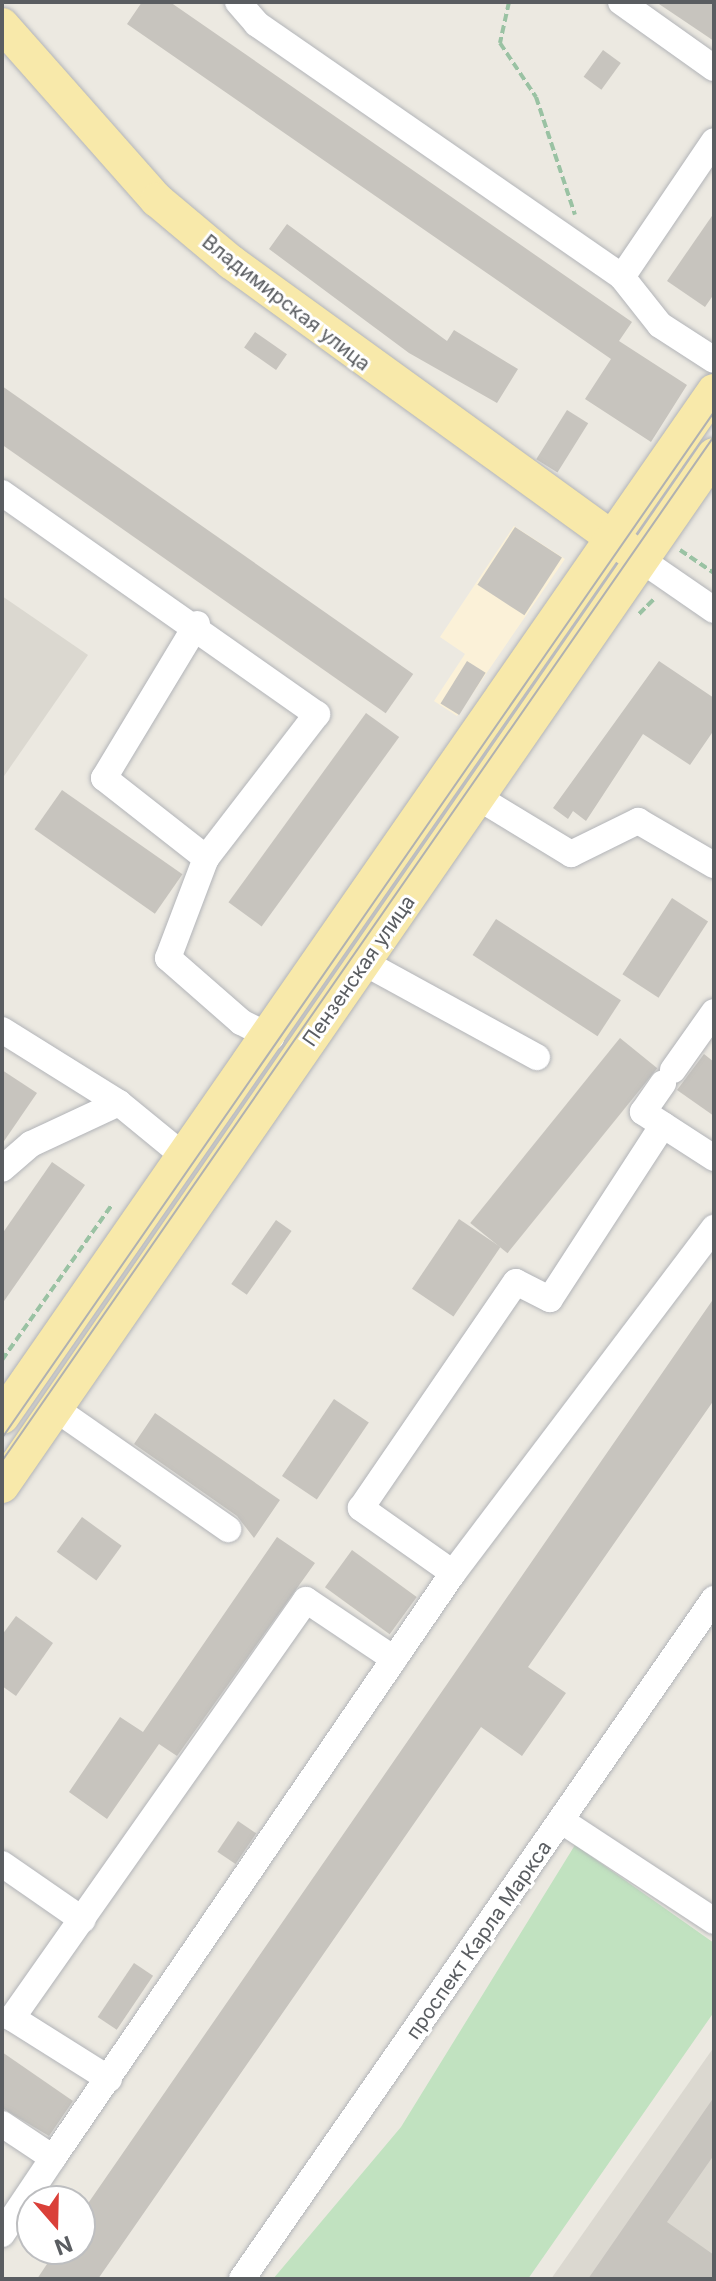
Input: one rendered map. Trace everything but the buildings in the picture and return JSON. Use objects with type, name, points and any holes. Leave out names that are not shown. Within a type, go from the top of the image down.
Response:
[{"type":"main road","name":"Владимирская улица","points":[[2,25],[157,200],[210,245],[643,561]]},
{"type":"main road","name":"Пензенская улица","points":[[2,1417],[271,1037],[610,537],[714,391]]},
{"type":"main road","name":"Пензенская улица","points":[[2,1486],[714,455]]},
{"type":"street","points":[[238,2],[257,24],[622,277],[660,325],[714,360]]},
{"type":"street","points":[[621,2],[714,68]]},
{"type":"street","points":[[622,277],[714,141]]},
{"type":"street","points":[[2,493],[197,624],[317,714],[206,858],[168,958],[241,1022],[271,1037]]},
{"type":"street","points":[[643,561],[714,610]]},
{"type":"street","points":[[197,624],[104,778],[206,858]]},
{"type":"street","points":[[479,798],[571,854],[638,821],[714,865]]},
{"type":"street","points":[[365,963],[537,1057]]},
{"type":"street","points":[[714,1012],[643,1112],[714,1158]]},
{"type":"street","points":[[2,1030],[119,1103],[185,1157]]},
{"type":"street","points":[[2,1169],[31,1144],[119,1103]]},
{"type":"street","points":[[453,1573],[361,1508],[516,1282],[550,1299],[663,1125]]},
{"type":"street","points":[[2,2234],[453,1573],[714,1228]]},
{"type":"street","points":[[56,1409],[228,1529]]},
{"type":"street","name":"проспект Карла Маркса","points":[[242,2279],[714,1599]]},
{"type":"street","points":[[109,2079],[12,2018],[306,1600],[394,1659]]},
{"type":"street","points":[[562,1821],[714,1921]]},
{"type":"street","points":[[2,1864],[83,1920]]},
{"type":"street","points":[[2,2124],[53,2158]]},
{"type":"path","points":[[509,2],[500,43],[536,97],[552,164],[593,258]]},
{"type":"shaded area","points":[[514,526],[565,559],[457,716],[434,701],[465,654],[440,637]]},
{"type":"shaded area","points":[[2,596],[88,655],[2,779]]},
{"type":"shaded area","points":[[714,2047],[714,2279],[551,2279]]},
{"type":"green space","points":[[575,1845],[714,1943],[714,2012],[528,2279],[273,2279],[401,2127]]},
{"type":"tram line","points":[[2,1438],[714,412]]},
{"type":"tram line","points":[[2,1461],[714,436]]}]
